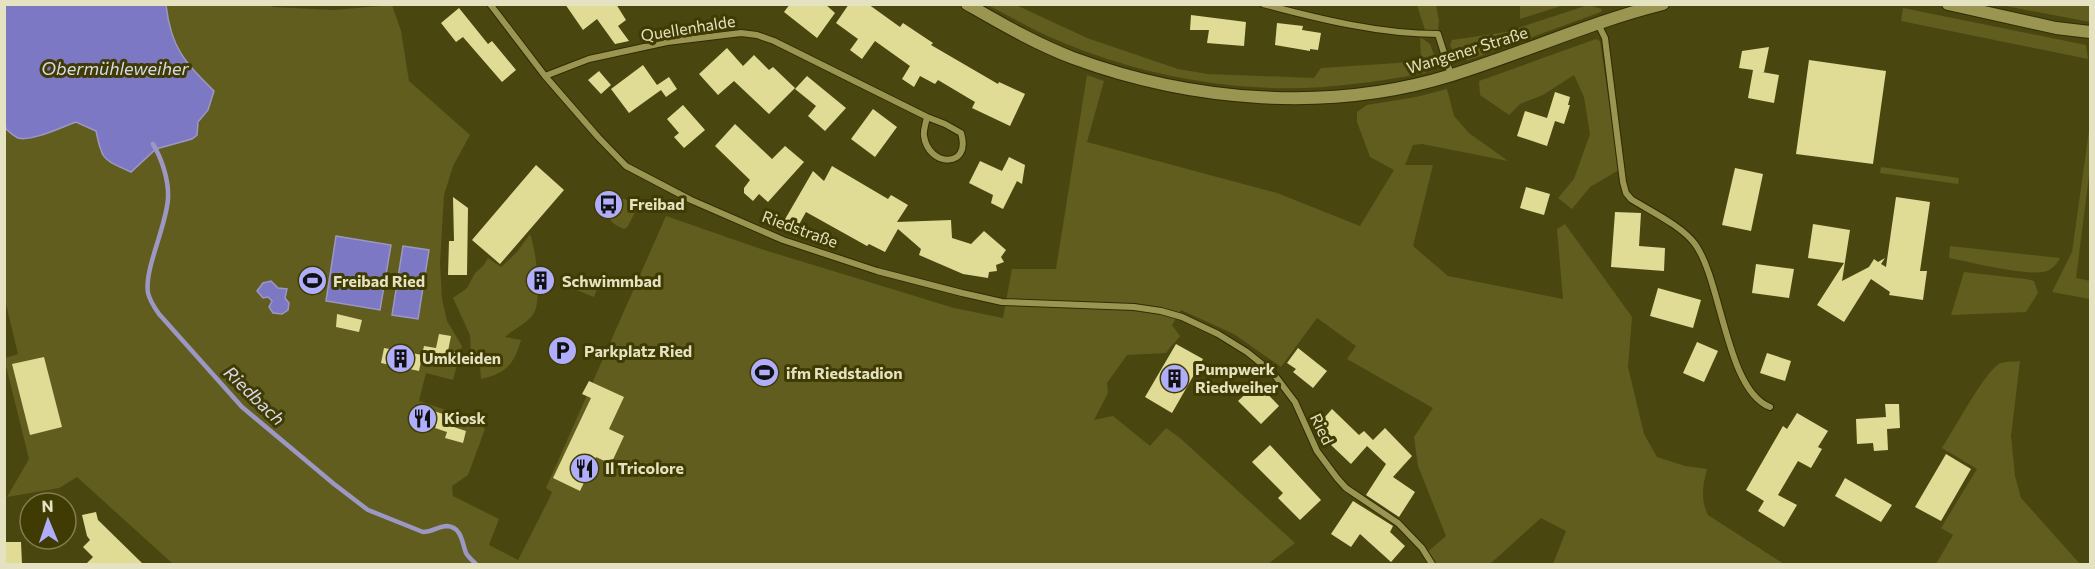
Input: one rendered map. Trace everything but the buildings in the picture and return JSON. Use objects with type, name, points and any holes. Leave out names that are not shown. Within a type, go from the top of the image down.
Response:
[{"type":"main road","name":"Wangener Straße","points":[[968,4],[1012,30],[1071,57],[1137,78],[1209,92],[1265,97],[1323,96],[1376,91],[1451,76],[1598,23],[1663,4]]},
{"type":"main road","points":[[1948,4],[2056,28],[2091,32]]},
{"type":"street","name":"Riedstraße","points":[[490,4],[545,75],[626,166],[691,200],[783,240],[877,271],[1002,302],[1134,307],[1182,317]]},
{"type":"street","points":[[1263,4],[1294,13],[1370,27],[1438,34],[1451,76]]},
{"type":"street","points":[[1598,23],[1605,38],[1626,193],[1631,199],[1678,229],[1696,245],[1708,269],[1720,314],[1743,379],[1755,396],[1770,407]]},
{"type":"street","name":"Quellenhalde","points":[[545,75],[589,60],[667,42],[741,33],[757,35],[774,41],[961,133],[963,144],[960,155],[955,159],[949,161],[942,159],[928,150],[924,137],[927,117]]},
{"type":"street","name":"Ried","points":[[1182,317],[1218,334],[1247,352],[1273,373],[1294,402],[1317,451],[1337,478],[1346,488],[1398,523],[1422,548],[1432,564]]},
{"type":"shaded area","points":[[270,4],[272,7],[334,10],[392,5],[401,31],[409,81],[470,135],[453,166],[444,195],[440,263],[442,299],[447,321],[462,346],[453,380],[426,373],[419,401],[476,420],[485,429],[468,475],[452,486],[453,496],[499,519],[489,545],[518,560],[549,499],[552,492],[546,488],[666,216],[761,249],[954,308],[1003,318],[1012,269],[1056,269],[1087,75],[1104,81],[1087,142],[1277,193],[1360,226],[1394,170],[1370,157],[1357,122],[1357,112],[1367,105],[1447,89],[1454,116],[1469,133],[1508,161],[1422,144],[1413,145],[1405,165],[1433,165],[1413,246],[1448,276],[1563,299],[1557,229],[1565,224],[1632,317],[1628,367],[1644,434],[1657,457],[1685,466],[1707,469],[1703,498],[1708,515],[1784,564],[1553,564],[1566,531],[1541,518],[1490,564],[1427,564],[1423,556],[1446,536],[1418,466],[1414,437],[1433,408],[1347,359],[1356,346],[1317,318],[1281,367],[1234,334],[1181,310],[1172,325],[1180,336],[1166,353],[1127,355],[1107,383],[1108,393],[1094,420],[1113,416],[1150,446],[1166,428],[1180,438],[1295,543],[1268,564],[173,564],[77,477],[59,488],[18,491],[18,495],[7,497],[29,459],[5,362],[5,358],[18,354],[5,300],[4,122],[6,129],[31,138],[76,122],[96,131],[100,151],[131,171],[156,149],[192,139],[214,91],[181,53],[168,20],[166,5]]},
{"type":"shaded area","points":[[1520,4],[1564,5],[1520,19]]},
{"type":"shaded area","points":[[988,5],[1016,5],[1087,38],[1178,69],[1208,74],[1314,78],[1321,68],[1398,63],[1421,59],[1420,37],[1430,44],[1436,60],[1425,73],[1371,82],[1278,88],[1202,82],[1092,54],[1031,28]]},
{"type":"shaded area","points":[[1417,5],[1436,5],[1438,30],[1425,30]]},
{"type":"shaded area","points":[[1588,5],[1602,9],[1601,12],[1469,60],[1460,57],[1450,46],[1452,40],[1506,32]]},
{"type":"shaded area","points":[[2000,5],[2090,5],[2090,22]]},
{"type":"shaded area","points":[[1903,8],[2086,45],[2088,59],[1901,21]]},
{"type":"shaded area","points":[[1596,39],[1600,41],[1619,170],[1590,187],[1572,209],[1558,198],[1574,179],[1590,134],[1584,97],[1574,75],[1543,95],[1520,104],[1509,115],[1480,95],[1479,81]]},
{"type":"shaded area","points":[[2090,124],[2090,168],[2076,278],[2090,281],[2090,299],[2052,292],[2072,252]]},
{"type":"shaded area","points":[[1881,167],[1959,178],[1958,184],[1880,173]]},
{"type":"shaded area","points":[[619,199],[634,203],[636,210],[625,229],[614,224],[609,217],[610,208]]},
{"type":"shaded area","points":[[530,234],[537,274],[538,297],[534,313],[505,337],[521,340],[512,362],[502,371],[481,379],[480,366],[471,354],[470,335],[453,298],[467,288],[475,273],[488,258],[501,267],[517,252]]},
{"type":"shaded area","points":[[1950,246],[2060,258],[2055,266],[2047,271],[2027,272],[1949,258]]},
{"type":"shaded area","points":[[1964,272],[2034,281],[2038,293],[2026,312],[1951,315]]},
{"type":"shaded area","points":[[580,275],[599,284],[594,297],[574,289]]},
{"type":"shaded area","points":[[2020,361],[2011,436],[2015,476],[2021,498],[2080,564],[1936,564],[1953,535],[1941,528],[1977,469],[1942,448],[1979,387],[1995,367],[2003,362]]},
{"type":"water","name":"Obermühleweiher","points":[[4,5],[166,5],[175,43],[187,62],[214,91],[208,110],[198,122],[197,135],[192,139],[156,149],[131,172],[105,158],[96,131],[76,122],[31,138],[24,139],[15,136],[6,129],[5,122]]},
{"type":"water","points":[[336,236],[391,245],[380,310],[326,301]]},
{"type":"water","points":[[403,246],[429,250],[418,319],[392,315]]},
{"type":"water","points":[[271,281],[278,288],[287,289],[285,298],[289,303],[288,310],[282,314],[273,313],[269,307],[272,301],[268,297],[263,298],[257,291],[263,283]]},
{"type":"waterway","name":"Riedbach","points":[[153,144],[164,170],[168,191],[167,209],[152,260],[148,283],[149,296],[159,314],[242,407],[334,484],[368,510],[423,532],[444,526],[456,529],[466,553],[476,564]]},
{"type":"place","name":"Freibad","points":[[608,204]]},
{"type":"place","name":"Freibad Ried","points":[[312,281]]},
{"type":"place","name":"Schwimmbad","points":[[541,281]]},
{"type":"place","name":"Parkplatz Ried","points":[[563,351]]},
{"type":"place","name":"Umkleiden","points":[[401,358]]},
{"type":"place","name":"ifm Riedstadion","points":[[765,373]]},
{"type":"place","name":"Pumpwerk Riedweiher","points":[[1174,378]]},
{"type":"place","name":"Kiosk","points":[[423,418]]},
{"type":"place","name":"Il Tricolore","points":[[584,468]]}]
